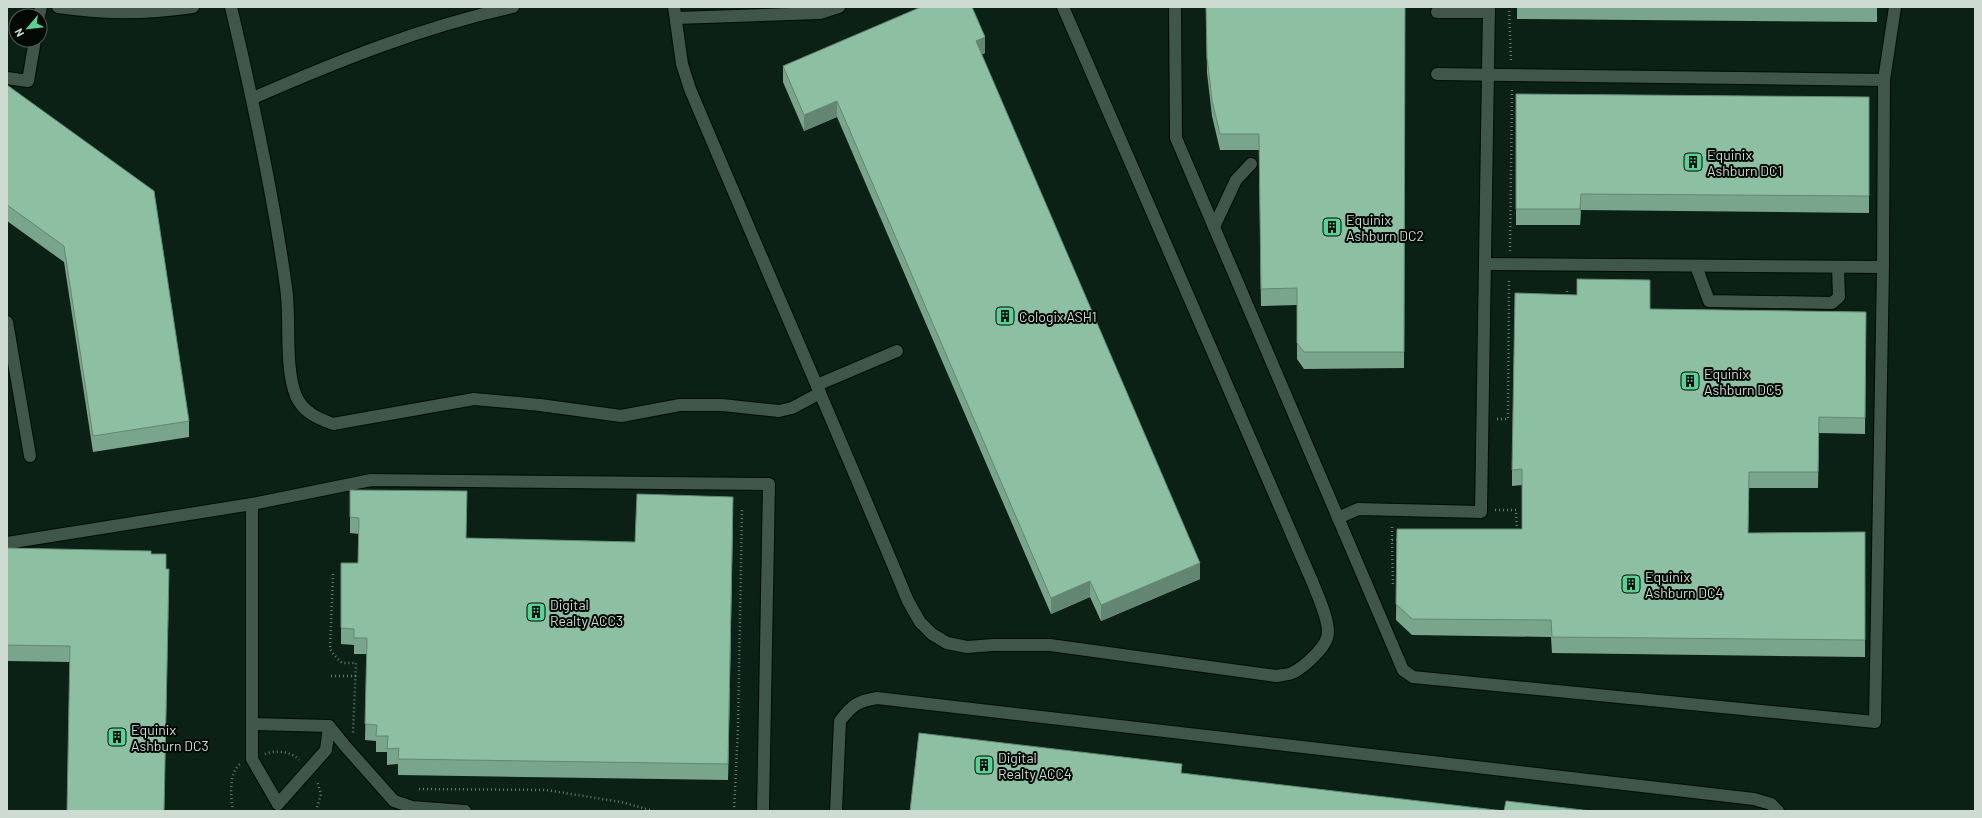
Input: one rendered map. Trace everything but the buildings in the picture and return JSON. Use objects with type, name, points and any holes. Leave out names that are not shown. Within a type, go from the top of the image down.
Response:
[{"type":"street","points":[[58,7],[120,13],[152,12],[192,7]]},
{"type":"street","points":[[231,7],[253,98],[275,210],[289,303],[291,382],[302,408],[317,418],[333,424],[474,399],[540,405],[621,416],[680,405],[722,405],[779,411],[792,408],[818,389],[897,351]]},
{"type":"street","points":[[253,98],[335,62],[404,37],[473,16],[513,7]]},
{"type":"street","points":[[839,7],[820,13],[675,12],[682,64],[690,89],[908,601],[920,622],[932,634],[947,643],[967,647],[993,645],[1050,645],[1276,676],[1291,673],[1303,666],[1316,655],[1327,638],[1326,622],[1312,581],[1063,7]]},
{"type":"street","points":[[1175,7],[1176,138],[1403,670],[1413,677],[1875,722],[1883,267],[1884,80],[1895,7]]},
{"type":"street","points":[[1338,518],[1358,509],[1481,512],[1489,10],[1437,12]]},
{"type":"street","points":[[7,78],[28,81],[34,48]]},
{"type":"street","points":[[1437,74],[1884,80]]},
{"type":"street","points":[[1214,227],[1236,180],[1251,164]]},
{"type":"street","points":[[1485,264],[1883,267]]},
{"type":"street","points":[[1696,266],[1709,301],[1832,303],[1838,297],[1838,267]]},
{"type":"street","points":[[7,322],[30,456]]},
{"type":"street","points":[[7,544],[252,504],[371,480],[769,484],[763,811]]},
{"type":"street","points":[[252,504],[252,759],[278,807],[326,750],[329,726]]},
{"type":"street","points":[[836,811],[840,721],[848,709],[861,701],[877,698],[1754,799],[1771,804],[1778,811]]},
{"type":"street","points":[[252,724],[329,726],[394,801],[412,807],[465,811]]},
{"type":"path","points":[[1509,7],[1511,64]]},
{"type":"path","points":[[1491,419],[1508,420],[1512,84]]},
{"type":"path","points":[[1512,100],[1519,100]]},
{"type":"path","points":[[1567,290],[1567,304]]},
{"type":"path","points":[[734,811],[738,720],[742,510]]},
{"type":"path","points":[[1491,510],[1516,510],[1517,533]]},
{"type":"path","points":[[1393,584],[1392,540],[1406,540]]},
{"type":"path","points":[[333,574],[330,649],[342,662],[356,663],[354,732],[343,743]]},
{"type":"path","points":[[330,676],[356,676]]},
{"type":"path","points":[[315,778],[320,787],[316,811]]},
{"type":"path","points":[[419,790],[546,790],[621,802],[654,811]]},
{"type":"place","name":"Equinix Ashburn DC1","points":[[1693,162]]},
{"type":"place","name":"Equinix Ashburn DC2","points":[[1332,227]]},
{"type":"place","name":"Cologix ASH1","points":[[1005,316]]},
{"type":"place","name":"Equinix Ashburn DC5","points":[[1690,381]]},
{"type":"place","name":"Equinix Ashburn DC4","points":[[1631,584]]},
{"type":"place","name":"Digital Realty ACC3","points":[[536,612]]},
{"type":"place","name":"Equinix Ashburn DC3","points":[[117,737]]},
{"type":"place","name":"Digital Realty ACC4","points":[[984,765]]}]
